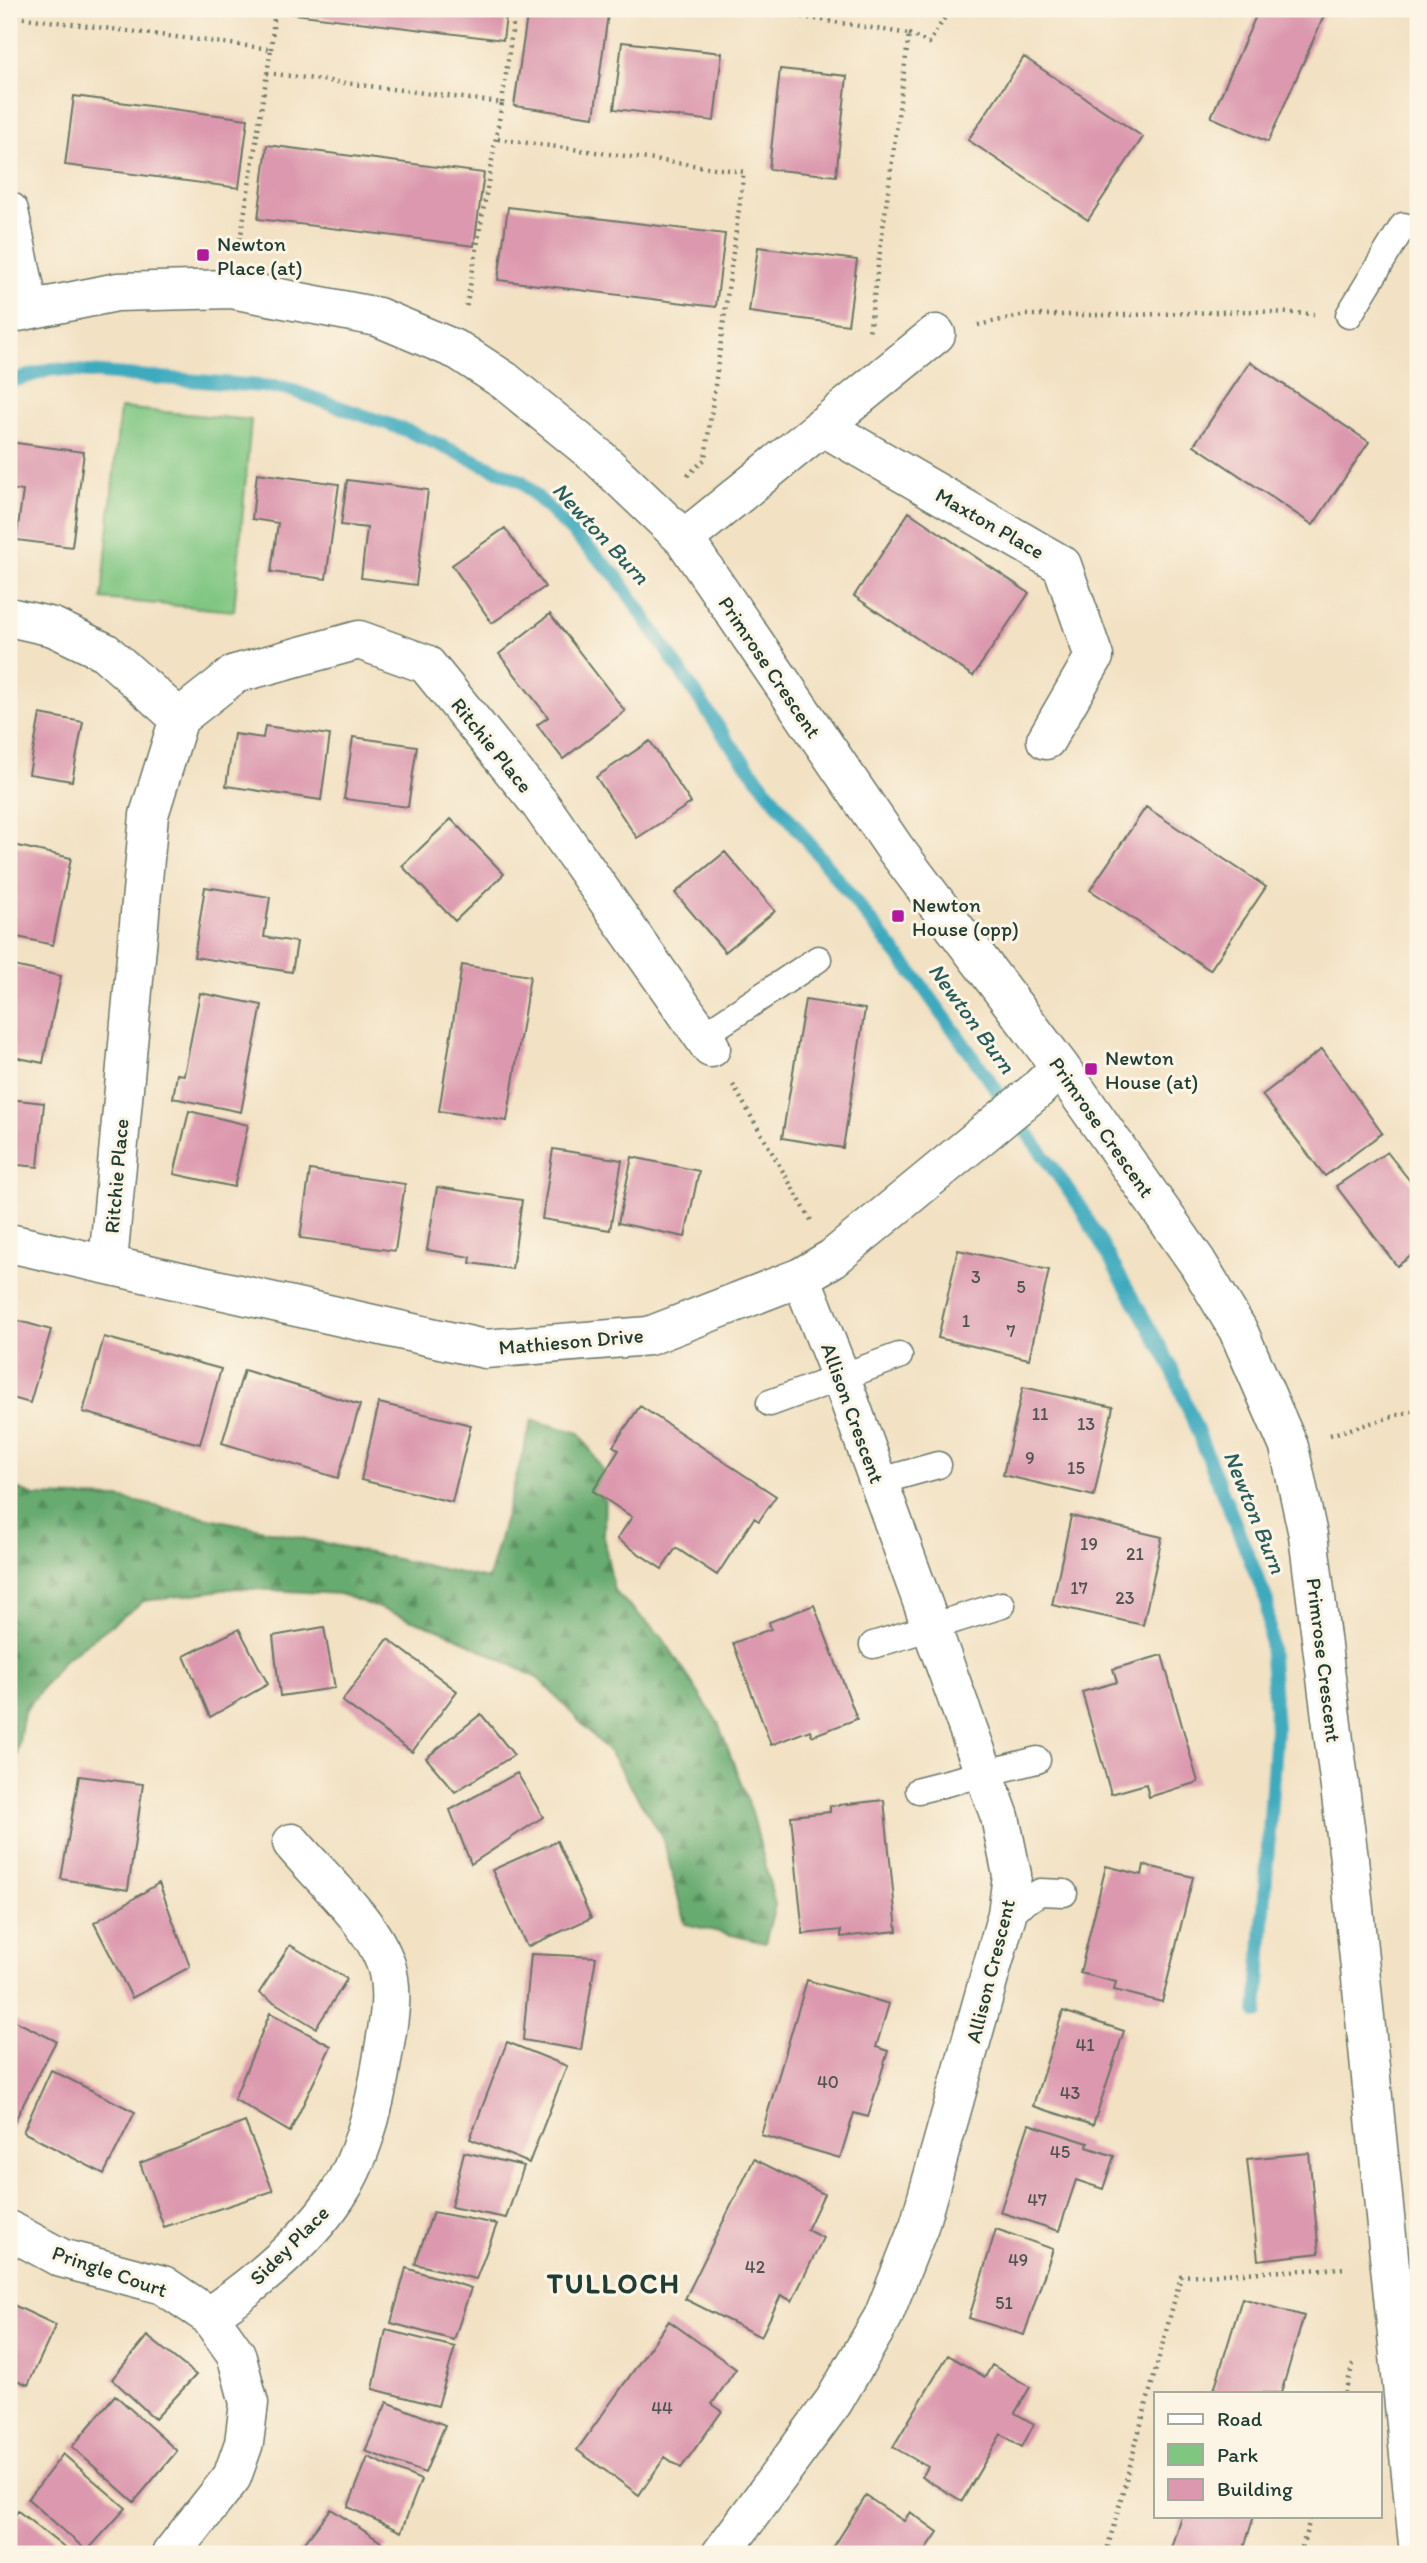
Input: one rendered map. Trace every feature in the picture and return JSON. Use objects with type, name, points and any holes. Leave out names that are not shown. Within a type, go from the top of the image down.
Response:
[{"type":"street","points":[[9,211],[19,311]]},
{"type":"street","name":"Primrose Crescent","points":[[19,311],[117,292],[232,289],[378,317],[458,351],[515,389],[598,457],[684,539],[1049,1078],[1197,1262],[1231,1318],[1289,1447],[1308,1535],[1349,1859],[1418,2544]]},
{"type":"street","points":[[684,539],[936,334]]},
{"type":"street","name":"Maxton Place","points":[[822,426],[1062,565],[1094,657],[1046,740]]},
{"type":"street","points":[[9,617],[52,627],[105,652],[179,718]]},
{"type":"street","name":"Ritchie Place","points":[[108,1263],[149,815],[179,718],[235,674],[359,640],[426,664],[540,804],[707,1042]]},
{"type":"street","name":"Mathieson Drive","points":[[9,1243],[485,1349],[649,1336],[801,1278],[833,1258],[1049,1078]]},
{"type":"street","name":"Allison Crescent","points":[[721,2554],[834,2401],[883,2317],[919,2226],[1007,1914],[1012,1875],[1000,1817],[840,1375],[801,1278]]},
{"type":"street","name":"Sidey Place","points":[[209,2316],[278,2259],[338,2195],[355,2160],[378,2087],[391,2008],[386,1967],[375,1940],[292,1843]]},
{"type":"street","name":"Pringle Court","points":[[9,2230],[61,2258],[163,2285],[209,2316]]},
{"type":"street","points":[[170,2554],[232,2477],[244,2443],[249,2403],[236,2354],[209,2316]]},
{"type":"lane","points":[[1349,315],[1404,226],[1418,229]]},
{"type":"lane","points":[[707,1042],[818,959]]},
{"type":"lane","points":[[770,1403],[840,1375],[899,1356]]},
{"type":"lane","points":[[877,1482],[938,1465]]},
{"type":"lane","points":[[873,1645],[1002,1605]]},
{"type":"lane","points":[[919,1790],[1037,1760]]},
{"type":"lane","points":[[1007,1914],[1040,1892],[1064,1893]]},
{"type":"path","points":[[232,289],[271,49],[275,9]]},
{"type":"path","points":[[458,351],[498,139],[515,9]]},
{"type":"path","points":[[753,9],[909,34],[929,43],[950,9]]},
{"type":"path","points":[[9,16],[271,49]]},
{"type":"path","points":[[863,393],[871,309],[909,34]]},
{"type":"path","points":[[267,73],[502,103]]},
{"type":"path","points":[[498,139],[744,172],[705,459],[652,508]]},
{"type":"path","points":[[936,334],[1026,315],[1247,311],[1349,315]]},
{"type":"path","points":[[707,1042],[833,1258]]},
{"type":"path","points":[[1289,1447],[1418,1409]]},
{"type":"path","points":[[1106,2554],[1181,2276],[1390,2266]]},
{"type":"path","points":[[1300,2554],[1310,2518]]},
{"type":"green space","points":[[120,408],[251,420],[234,611],[102,599]]},
{"type":"green space","points":[[532,1420],[580,1433],[605,1474],[604,1540],[614,1591],[662,1637],[718,1723],[752,1812],[775,1905],[765,1943],[685,1924],[663,1838],[610,1753],[539,1679],[446,1632],[340,1594],[236,1588],[144,1601],[64,1660],[24,1712],[14,1772],[9,1772],[9,1486],[35,1496],[119,1498],[488,1579]]},
{"type":"building","points":[[287,9],[507,9],[503,40],[286,13]]},
{"type":"building","points":[[528,9],[568,9],[608,14],[594,117],[514,106]]},
{"type":"building","points":[[1259,9],[1327,9],[1268,142],[1211,117]]},
{"type":"building","points":[[622,42],[722,53],[714,121],[614,109]]},
{"type":"building","points":[[1024,57],[1143,137],[1088,220],[968,140]]},
{"type":"building","points":[[780,69],[847,76],[836,176],[769,169]]},
{"type":"building","points":[[74,96],[248,119],[239,188],[65,165]]},
{"type":"building","points":[[267,145],[484,173],[474,246],[258,219]]},
{"type":"building","points":[[508,207],[725,234],[716,307],[498,280]]},
{"type":"building","points":[[758,247],[857,260],[848,325],[749,312]]},
{"type":"building","points":[[1250,362],[1369,442],[1313,525],[1194,445]]},
{"type":"building","points":[[9,442],[84,452],[72,547],[16,540],[23,491],[9,489]]},
{"type":"building","points":[[257,473],[339,484],[326,579],[271,572],[278,523],[252,519]]},
{"type":"building","points":[[347,480],[428,490],[416,585],[361,578],[367,528],[341,525]]},
{"type":"building","points":[[909,512],[1029,593],[973,676],[854,596]]},
{"type":"building","points":[[505,528],[545,587],[492,623],[452,565]]},
{"type":"building","points":[[550,614],[625,711],[563,759],[537,725],[548,717],[499,654]]},
{"type":"building","points":[[40,714],[83,722],[72,781],[29,774]]},
{"type":"building","points":[[265,726],[330,735],[321,800],[226,786],[234,734],[263,738]]},
{"type":"building","points":[[353,737],[417,746],[408,807],[344,799]]},
{"type":"building","points":[[650,741],[691,803],[637,838],[596,777]]},
{"type":"building","points":[[1146,807],[1266,887],[1210,970],[1090,890]]},
{"type":"building","points":[[451,819],[504,874],[455,921],[402,866]]},
{"type":"building","points":[[9,844],[71,858],[53,945],[9,935]]},
{"type":"building","points":[[725,852],[775,911],[725,952],[675,893]]},
{"type":"building","points":[[205,887],[270,897],[264,937],[297,942],[292,972],[194,957]]},
{"type":"building","points":[[9,965],[61,976],[43,1063],[9,1056]]},
{"type":"building","points":[[462,965],[530,976],[507,1121],[439,1111]]},
{"type":"building","points":[[200,993],[262,1005],[241,1112],[173,1098],[177,1074],[184,1075]]},
{"type":"building","points":[[805,1000],[865,1009],[843,1148],[782,1138]]},
{"type":"building","points":[[1322,1049],[1382,1133],[1325,1176],[1262,1095]]},
{"type":"building","points":[[9,1099],[44,1103],[38,1167],[9,1164]]},
{"type":"building","points":[[189,1111],[248,1125],[234,1187],[174,1174]]},
{"type":"building","points":[[553,1149],[622,1160],[610,1230],[542,1219]]},
{"type":"building","points":[[1387,1152],[1418,1191],[1418,1251],[1397,1266],[1336,1186]]},
{"type":"building","points":[[632,1157],[699,1171],[685,1237],[618,1223]]},
{"type":"building","points":[[310,1170],[405,1184],[395,1251],[300,1238]]},
{"type":"building","points":[[437,1187],[522,1200],[512,1269],[470,1263],[471,1257],[427,1250]]},
{"type":"building","points":[[958,1250],[1049,1270],[1029,1359],[938,1338]]},
{"type":"building","points":[[9,1318],[51,1330],[30,1403],[9,1397]]},
{"type":"building","points":[[104,1337],[221,1369],[200,1444],[83,1412]]},
{"type":"building","points":[[244,1370],[360,1405],[338,1478],[222,1443]]},
{"type":"building","points":[[1023,1387],[1113,1407],[1094,1496],[1003,1475]]},
{"type":"building","points":[[379,1403],[471,1425],[452,1502],[361,1480]]},
{"type":"building","points":[[640,1406],[776,1496],[759,1521],[754,1518],[717,1575],[676,1548],[662,1569],[617,1539],[632,1517],[593,1491],[619,1450],[613,1446]]},
{"type":"building","points":[[1071,1516],[1162,1537],[1143,1625],[1052,1605]]},
{"type":"building","points":[[814,1605],[857,1719],[812,1736],[810,1730],[771,1745],[733,1643],[771,1629],[769,1622]]},
{"type":"building","points":[[324,1627],[335,1688],[280,1696],[273,1636]]},
{"type":"building","points":[[239,1629],[268,1684],[210,1717],[184,1656]]},
{"type":"building","points":[[388,1639],[457,1691],[412,1752],[342,1701]]},
{"type":"building","points":[[1162,1655],[1198,1782],[1149,1797],[1146,1784],[1111,1794],[1082,1692],[1117,1682],[1113,1669]]},
{"type":"building","points":[[481,1714],[514,1755],[455,1792],[426,1758]]},
{"type":"building","points":[[517,1773],[543,1817],[471,1864],[450,1810]]},
{"type":"building","points":[[79,1776],[143,1784],[128,1890],[61,1879]]},
{"type":"building","points":[[884,1800],[897,1931],[841,1937],[841,1930],[803,1934],[791,1816],[830,1812],[830,1806]]},
{"type":"building","points":[[557,1841],[591,1918],[527,1947],[492,1870]]},
{"type":"building","points":[[1144,1865],[1193,1877],[1162,2002],[1114,1990],[1116,1982],[1080,1973],[1106,1866],[1142,1875]]},
{"type":"building","points":[[159,1883],[190,1967],[132,1998],[94,1923]]},
{"type":"building","points":[[290,1945],[347,1979],[316,2028],[259,1993]]},
{"type":"building","points":[[531,1954],[596,1957],[581,2050],[523,2040]]},
{"type":"building","points":[[807,1980],[889,2004],[876,2047],[888,2051],[868,2117],[854,2113],[840,2158],[761,2135]]},
{"type":"building","points":[[1063,2011],[1124,2031],[1093,2125],[1033,2106]]},
{"type":"building","points":[[270,2013],[331,2046],[290,2132],[234,2099]]},
{"type":"building","points":[[9,2018],[56,2041],[9,2132]]},
{"type":"building","points":[[507,2042],[567,2066],[529,2163],[470,2139]]},
{"type":"building","points":[[51,2070],[135,2112],[104,2174],[23,2132]]},
{"type":"building","points":[[245,2122],[273,2191],[164,2227],[140,2163]]},
{"type":"building","points":[[1029,2124],[1088,2143],[1087,2147],[1114,2156],[1103,2189],[1076,2180],[1059,2231],[1000,2212]]},
{"type":"building","points":[[464,2152],[524,2166],[506,2218],[451,2207]]},
{"type":"building","points":[[1309,2153],[1319,2253],[1258,2260],[1247,2159]]},
{"type":"building","points":[[754,2159],[824,2194],[807,2230],[823,2238],[792,2301],[781,2295],[761,2337],[685,2299]]},
{"type":"building","points":[[433,2212],[497,2224],[476,2279],[415,2264]]},
{"type":"building","points":[[996,2229],[1053,2249],[1024,2335],[969,2318]]},
{"type":"building","points":[[406,2268],[471,2288],[454,2340],[391,2323]]},
{"type":"building","points":[[1242,2298],[1304,2316],[1281,2392],[1213,2392]]},
{"type":"building","points":[[9,2303],[56,2325],[28,2385],[9,2377]]},
{"type":"building","points":[[669,2321],[736,2369],[712,2404],[722,2411],[681,2468],[665,2457],[639,2495],[577,2450]]},
{"type":"building","points":[[386,2330],[455,2347],[438,2406],[373,2389]]},
{"type":"building","points":[[147,2336],[196,2375],[155,2419],[112,2379]]},
{"type":"building","points":[[948,2355],[985,2377],[992,2365],[1030,2387],[1015,2413],[1034,2424],[1022,2447],[1001,2434],[962,2501],[922,2477],[928,2467],[893,2447]]},
{"type":"building","points":[[115,2395],[177,2451],[134,2502],[72,2447]]},
{"type":"building","points":[[387,2402],[445,2425],[425,2473],[365,2451]]},
{"type":"building","points":[[63,2454],[126,2508],[87,2551],[28,2499]]},
{"type":"building","points":[[368,2457],[421,2480],[401,2532],[348,2507]]},
{"type":"building","points":[[866,2496],[904,2521],[910,2512],[938,2532],[923,2554],[829,2554]]},
{"type":"building","points":[[331,2509],[387,2546],[380,2554],[296,2554]]},
{"type":"building","points":[[18,2511],[72,2554],[9,2554],[9,2523]]},
{"type":"building","points":[[1180,2518],[1253,2518],[1242,2554],[1169,2554]]},
{"type":"waterway","name":"Newton Burn","points":[[9,382],[52,369],[285,388],[408,431],[521,481],[617,577],[727,740],[920,983],[1079,1205],[1169,1362],[1267,1601],[1276,1728],[1257,2013]]},
{"type":"place","name":"Newton Place (at)","points":[[203,255]]},
{"type":"place","name":"Newton House (opp)","points":[[898,916]]},
{"type":"place","name":"Newton House (at)","points":[[1091,1069]]},
{"type":"district","name":"TULLOCH","points":[[614,2283]]}]
